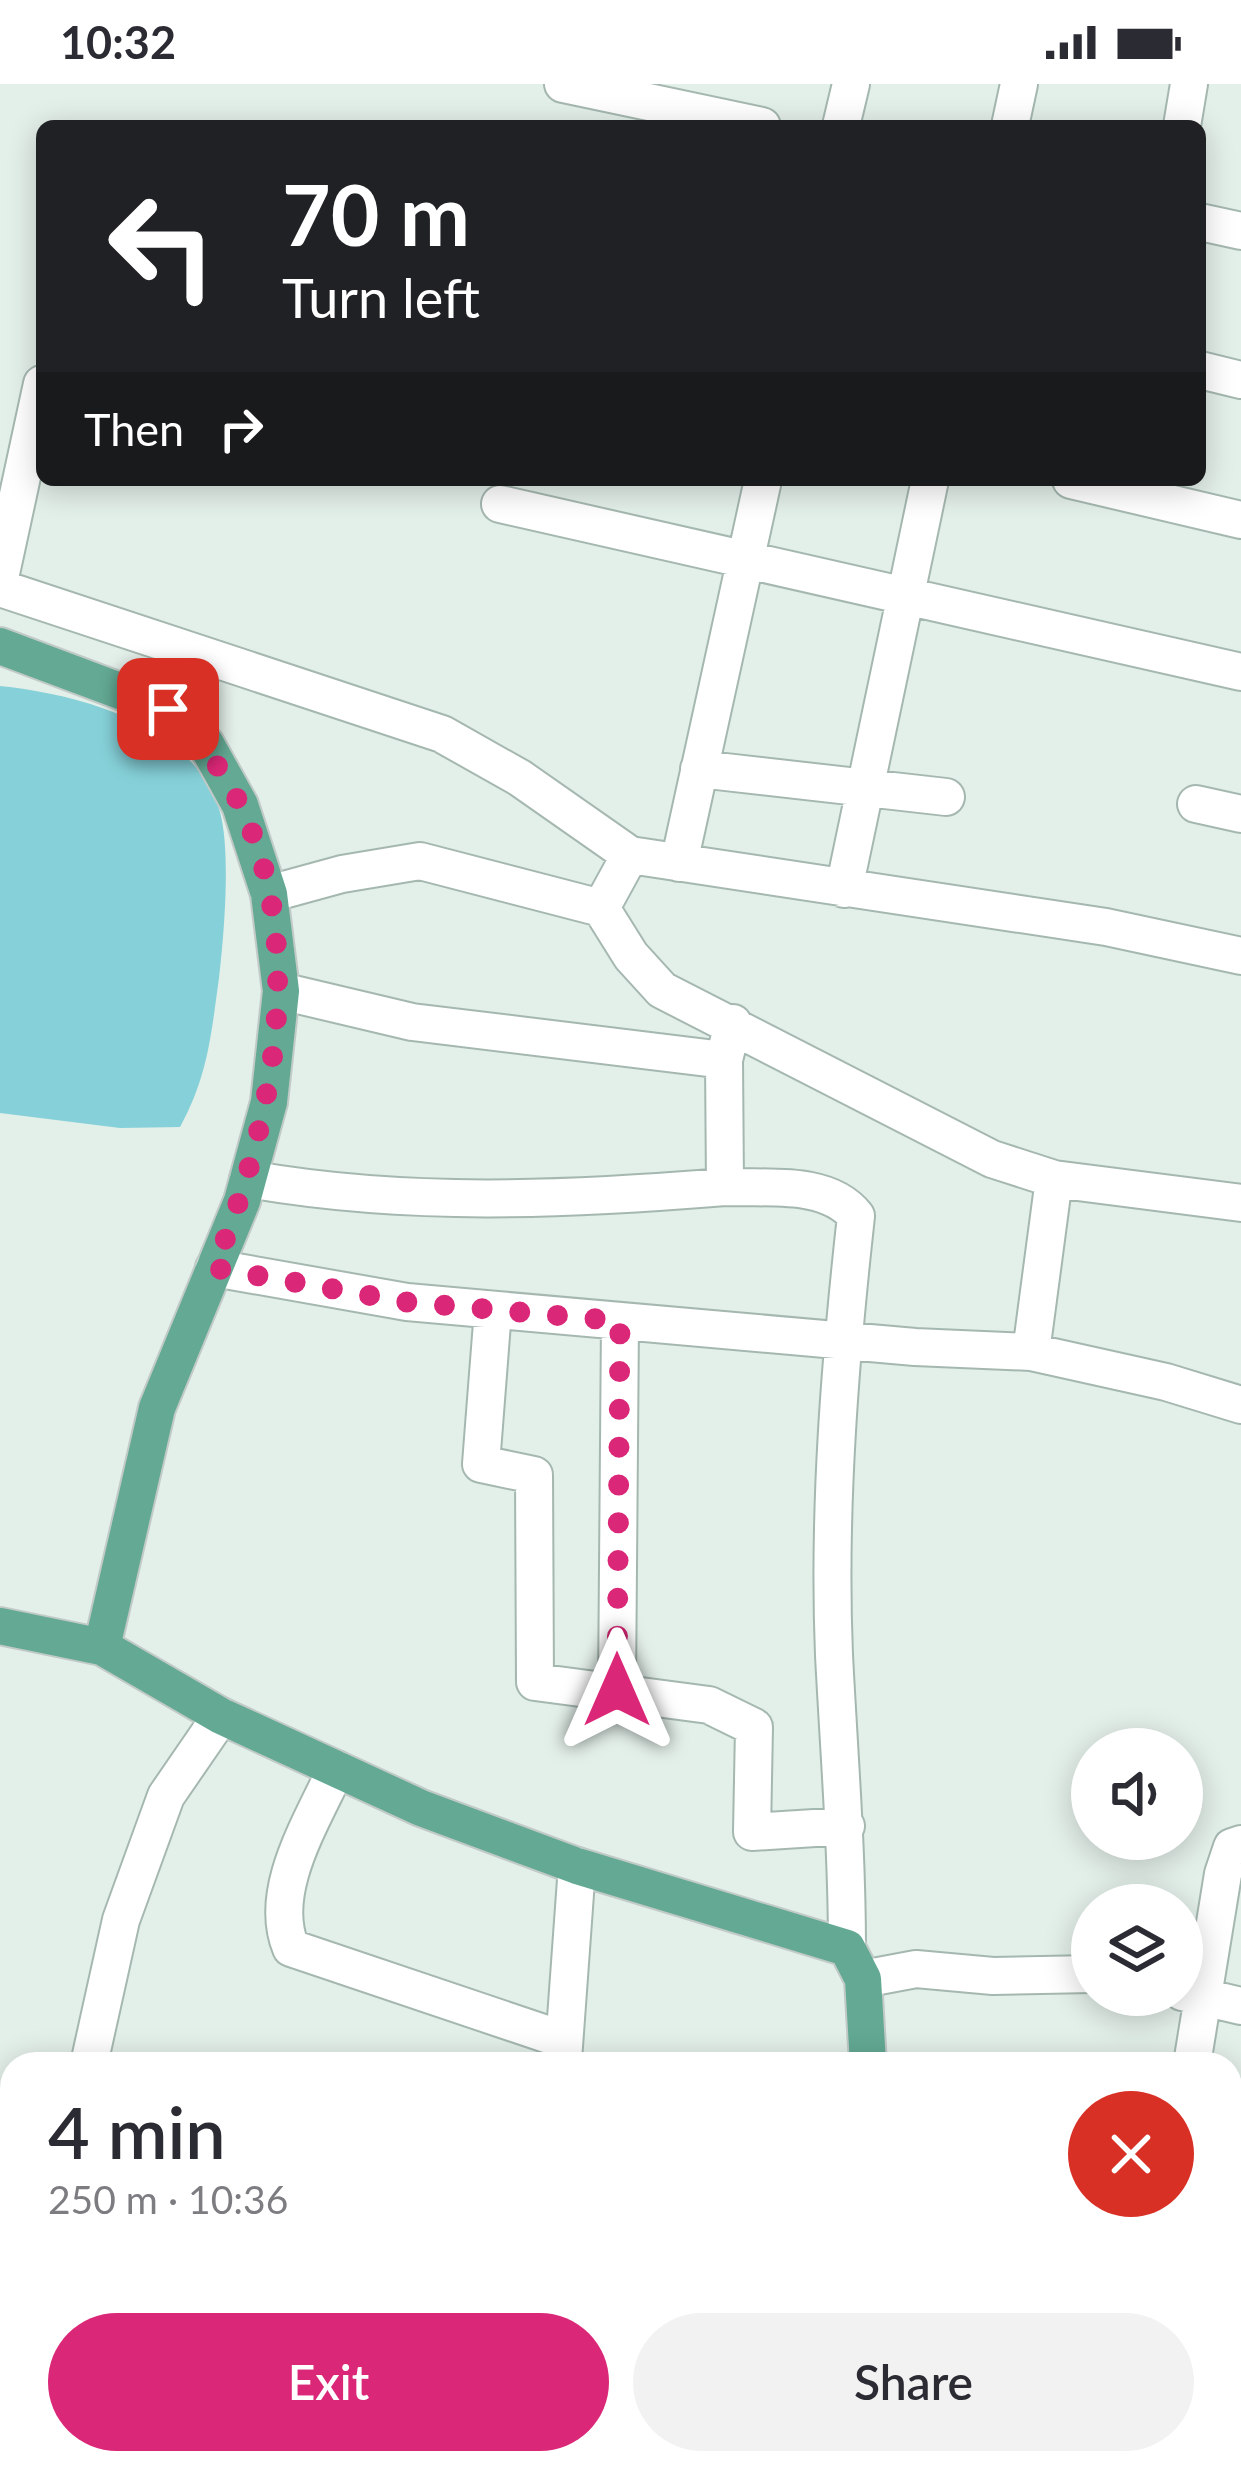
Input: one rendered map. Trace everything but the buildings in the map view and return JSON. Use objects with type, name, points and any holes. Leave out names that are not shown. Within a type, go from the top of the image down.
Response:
[{"type":"main road","points":[[0,646],[168,709],[206,744],[240,805],[269,894],[281,991],[268,1102],[248,1179],[158,1408],[102,1647]]},
{"type":"main road","points":[[0,1625],[102,1647],[221,1716],[421,1808],[855,1964],[866,2052]]},
{"type":"street","points":[[563,84],[734,120]]},
{"type":"street","points":[[842,120],[850,84]]},
{"type":"street","points":[[1011,120],[1019,84]]},
{"type":"street","points":[[1183,120],[1189,84]]},
{"type":"street","points":[[1206,223],[1241,231]]},
{"type":"street","points":[[1206,371],[1241,380]]},
{"type":"street","points":[[0,578],[36,412]]},
{"type":"street","points":[[679,863],[762,486]]},
{"type":"street","points":[[844,889],[929,486]]},
{"type":"street","points":[[1096,486],[1241,520]]},
{"type":"street","points":[[500,504],[746,556],[1241,672]]},
{"type":"street","points":[[0,588],[442,734],[520,778],[630,855],[1106,926],[1241,956]]},
{"type":"street","points":[[699,770],[946,797]]},
{"type":"street","points":[[1196,804],[1241,814]]},
{"type":"street","points":[[602,908],[630,855]]},
{"type":"street","points":[[269,894],[342,874],[420,861],[602,908],[631,956],[662,990],[992,1159],[1054,1179],[1241,1203]]},
{"type":"street","points":[[281,991],[412,1022],[724,1060]]},
{"type":"street","points":[[725,1187],[724,1060],[733,1023]]},
{"type":"street","points":[[248,1179],[314,1190],[501,1202],[725,1187],[807,1190],[844,1201],[856,1216],[842,1340],[834,1652],[855,1964],[992,1976],[1071,1974]]},
{"type":"street","points":[[1030,1352],[1054,1179]]},
{"type":"street","points":[[214,1268],[407,1302],[1030,1352],[1166,1382],[1241,1405]]},
{"type":"street","points":[[493,1310],[481,1464],[534,1475],[536,1682],[709,1705],[754,1727],[752,1832],[846,1826]]},
{"type":"street","points":[[617,1690],[620,1321]]},
{"type":"street","points":[[92,2052],[121,1920],[166,1796],[221,1716]]},
{"type":"street","points":[[335,1769],[293,1865],[281,1924],[291,1948],[564,2052],[577,1866]]},
{"type":"street","points":[[1203,1948],[1232,1846],[1241,1844]]},
{"type":"street","points":[[1203,1998],[1241,2006]]},
{"type":"street","points":[[1191,2016],[1192,2052]]},
{"type":"water","points":[[0,686],[98,706],[160,736],[207,782],[220,812],[226,871],[219,978],[203,1072],[180,1127],[120,1128],[0,1113]]},
{"type":"route","points":[[168,709],[206,744],[240,805],[269,894],[281,991],[268,1102],[242,1201],[214,1268],[407,1302],[620,1321],[617,1690]]}]
